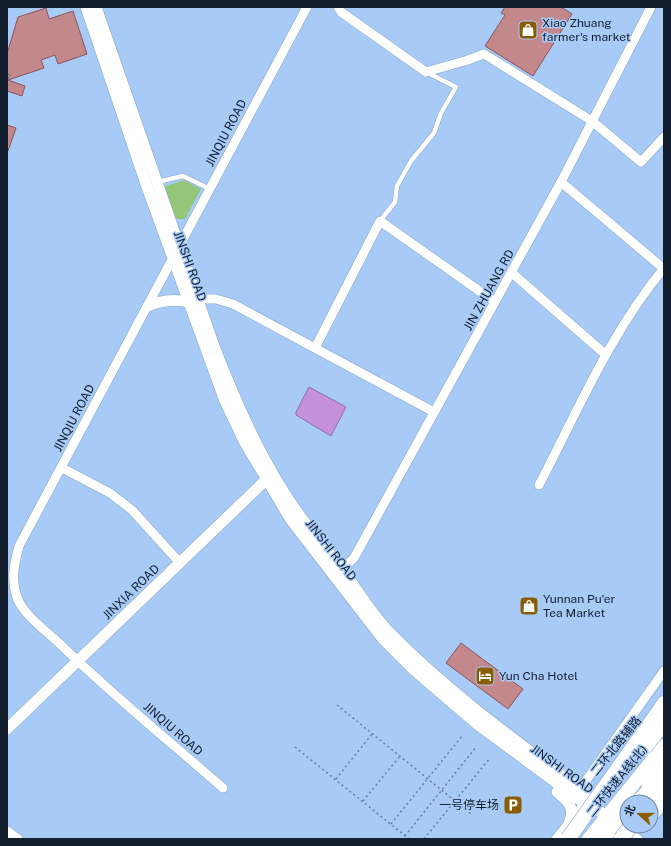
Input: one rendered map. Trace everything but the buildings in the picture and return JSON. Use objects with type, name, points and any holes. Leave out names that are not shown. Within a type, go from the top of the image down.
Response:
[{"type":"highway","points":[[569,839],[664,705]]},
{"type":"highway","name":"二环快速A线(北)","points":[[569,839],[664,723]]},
{"type":"highway","points":[[645,794],[664,774]]},
{"type":"highway","points":[[654,794],[664,780]]},
{"type":"highway","points":[[656,794],[664,786]]},
{"type":"main road","points":[[598,786],[620,767],[664,739]]},
{"type":"main road","points":[[643,794],[664,746]]},
{"type":"main road","points":[[639,794],[664,763]]},
{"type":"main road","points":[[589,839],[619,832]]},
{"type":"main road","points":[[602,839],[619,833]]},
{"type":"street","name":"JINSHI ROAD","points":[[86,7],[146,184],[173,256],[194,300],[269,477],[300,515],[386,643],[414,670],[477,724],[619,823]]},
{"type":"street","name":"JINSHI ROAD","points":[[96,7],[156,183],[180,245],[194,300]]},
{"type":"street","name":"JINQIU ROAD","points":[[223,788],[77,661],[31,616],[20,602],[14,584],[14,564],[19,546],[307,7]]},
{"type":"street","points":[[338,7],[341,12],[426,72],[484,54],[592,121],[641,162],[664,137]]},
{"type":"street","name":"JIN ZHUANG RD","points":[[338,572],[354,558],[496,302],[561,182],[651,7]]},
{"type":"street","points":[[539,486],[606,355],[646,289],[664,268],[561,182]]},
{"type":"street","points":[[315,348],[380,221],[496,302]]},
{"type":"street","points":[[512,273],[606,355]]},
{"type":"street","points":[[148,306],[168,300],[216,299],[233,304],[434,412]]},
{"type":"street","points":[[62,468],[110,493],[132,510],[180,563]]},
{"type":"street","name":"JINXIA ROAD","points":[[7,729],[269,477]]},
{"type":"street","name":"JINSHI ROAD","points":[[338,572],[390,633],[422,663],[484,718],[580,789],[587,800]]},
{"type":"street","points":[[580,789],[664,671]]},
{"type":"street","name":"二环北路辅路","points":[[556,839],[664,705]]},
{"type":"street","points":[[504,743],[518,763],[567,800],[572,812],[569,822]]},
{"type":"street","points":[[7,831],[18,839]]},
{"type":"lane","points":[[380,221],[395,202],[397,186],[411,161],[434,133],[442,113],[456,87],[426,72]]},
{"type":"lane","points":[[156,183],[183,176],[210,189]]},
{"type":"path","points":[[337,705],[470,814]]},
{"type":"path","points":[[336,779],[372,734]]},
{"type":"path","points":[[391,824],[462,736]]},
{"type":"path","points":[[295,747],[409,839]]},
{"type":"path","points":[[405,836],[476,748]]},
{"type":"path","points":[[363,801],[400,756]]},
{"type":"path","points":[[424,839],[490,758]]},
{"type":"green space","points":[[184,180],[201,189],[185,219],[174,219],[163,187]]},
{"type":"shaded area","points":[[309,387],[346,407],[331,436],[296,415],[296,412]]},
{"type":"place","name":"Xiao Zhuang farmer's market","points":[[528,30]]},
{"type":"place","name":"Yunnan Pu'er Tea Market","points":[[529,606]]},
{"type":"place","name":"Yun Cha Hotel","points":[[485,676]]},
{"type":"place","name":"一号停车场","points":[[513,805]]}]
